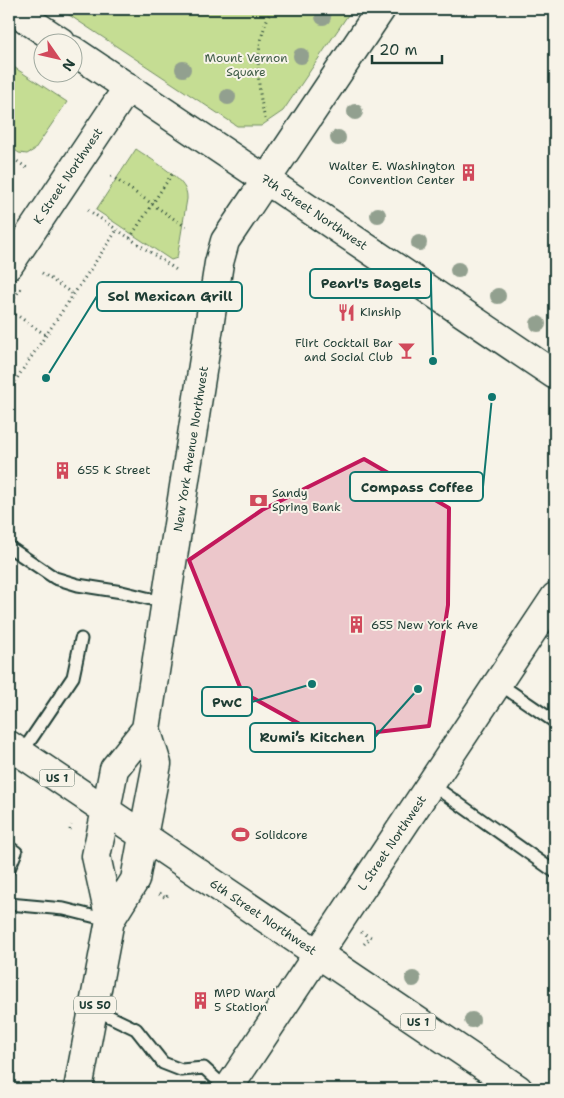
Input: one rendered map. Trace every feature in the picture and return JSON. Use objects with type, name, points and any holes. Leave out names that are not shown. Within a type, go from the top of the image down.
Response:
[{"type":"main road","points":[[10,9],[46,32]]},
{"type":"main road","name":"New York Avenue Northwest","points":[[110,920],[136,880],[157,764],[146,730],[220,262],[225,241],[381,9]]},
{"type":"main road","name":"7th Street Northwest","points":[[82,57],[555,375]]},
{"type":"main road","name":"K Street Northwest","points":[[9,265],[128,87]]},
{"type":"main road","name":"L Street Northwest","points":[[228,1089],[555,597]]},
{"type":"main road","name":"New York Avenue Northwest","points":[[78,1089],[110,920],[96,856],[114,768],[146,730]]},
{"type":"main road","name":"6th Street Northwest","points":[[15,750],[518,1089]]},
{"type":"lane","points":[[9,547],[55,578],[78,585],[167,602]]},
{"type":"lane","points":[[15,750],[73,677],[81,639]]},
{"type":"lane","points":[[498,684],[555,722]]},
{"type":"lane","points":[[432,784],[555,872]]},
{"type":"lane","points":[[9,847],[16,852],[9,869]]},
{"type":"lane","points":[[9,904],[64,909],[110,920]]},
{"type":"lane","points":[[94,1009],[136,1029],[163,1063],[181,1070],[204,1068],[228,1089]]},
{"type":"path","points":[[265,120],[260,95],[258,64],[261,37],[272,9]]},
{"type":"path","points":[[9,156],[28,168]]},
{"type":"path","points":[[130,238],[174,171]]},
{"type":"path","points":[[111,176],[186,227]]},
{"type":"path","points":[[88,210],[178,271]]},
{"type":"path","points":[[9,390],[117,230]]},
{"type":"path","points":[[42,274],[73,294]]},
{"type":"path","points":[[15,314],[46,334]]},
{"type":"path","points":[[9,374],[16,379]]},
{"type":"path","points":[[70,830],[71,825]]},
{"type":"path","points":[[159,894],[166,898],[169,892]]},
{"type":"path","points":[[361,931],[371,937],[362,946]]},
{"type":"highlighted area","points":[[364,459],[449,508],[448,605],[429,726],[325,738],[242,692],[189,560],[262,510]]},
{"type":"green space","name":"Mount Vernon Square","points":[[60,9],[352,9],[283,111],[261,126],[237,126]]},
{"type":"green space","points":[[9,64],[32,79],[32,82],[36,82],[67,102],[34,150],[27,154],[19,153],[9,146]]},
{"type":"green space","points":[[136,149],[172,174],[186,191],[187,199],[177,258],[171,260],[96,210]]},
{"type":"place","name":"Walter E. Washington Convention Center","points":[[469,173]]},
{"type":"place","name":"Kinship","points":[[346,312]]},
{"type":"place","name":"Flirt Cocktail Bar and Social Club","points":[[407,350]]},
{"type":"place","name":"Pearl's Bagels","points":[[433,361]]},
{"type":"place","name":"Sol Mexican Grill","points":[[46,378]]},
{"type":"place","name":"Compass Coffee","points":[[492,397]]},
{"type":"place","name":"655 K Street","points":[[63,470]]},
{"type":"place","name":"Sandy Spring Bank","points":[[258,500]]},
{"type":"place","name":"655 New York Ave","points":[[357,625]]},
{"type":"place","name":"PwC","points":[[312,684]]},
{"type":"place","name":"Rumi’s Kitchen","points":[[418,689]]},
{"type":"place","name":"Solidcore","points":[[241,835]]},
{"type":"place","name":"MPD Ward 5 Station","points":[[200,1000]]}]
